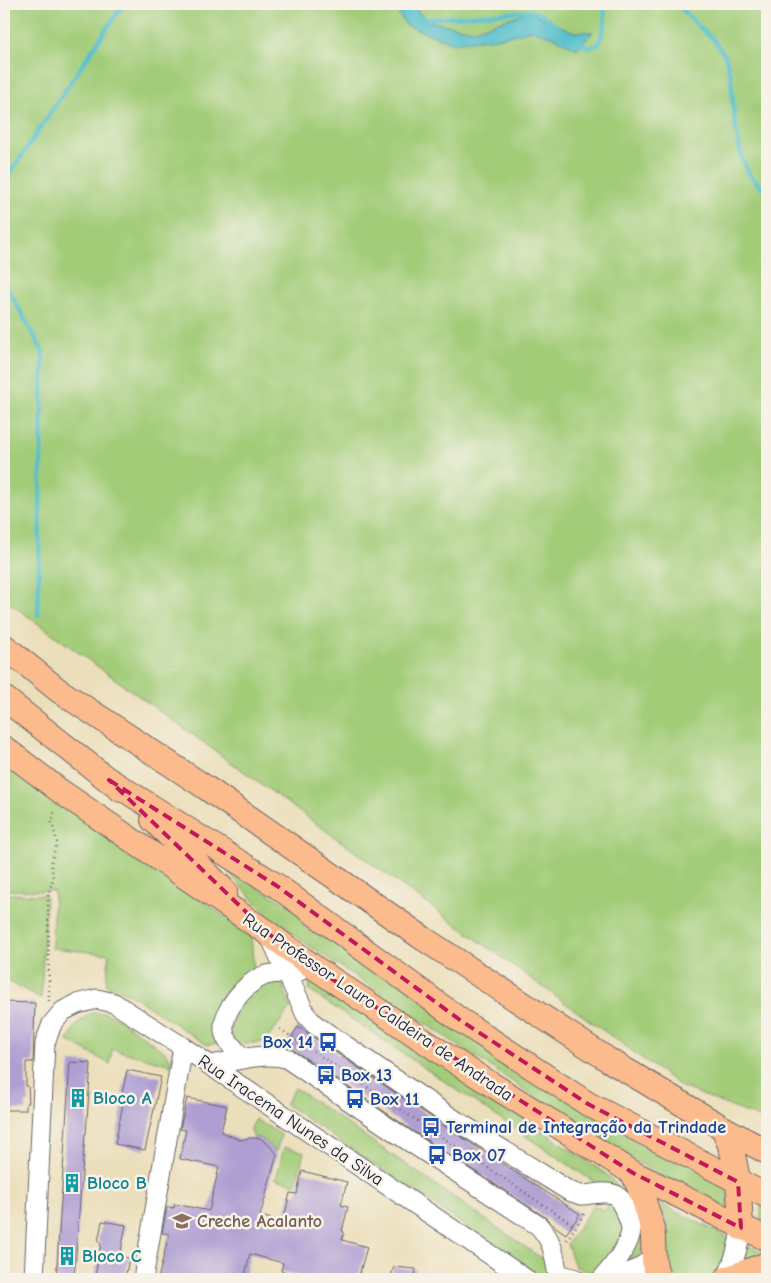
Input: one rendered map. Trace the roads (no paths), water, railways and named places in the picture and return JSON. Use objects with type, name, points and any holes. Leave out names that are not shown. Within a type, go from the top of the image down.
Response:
[{"type":"main road","points":[[4,646],[58,690],[213,793],[424,939],[607,1058],[723,1128],[767,1152]]},
{"type":"main road","points":[[4,698],[109,780],[178,844],[269,934]]},
{"type":"main road","name":"Rua Professor Lauro Caldeira de Andrada","points":[[4,748],[60,791],[269,934],[315,968],[459,1064],[632,1173],[741,1228],[767,1239]]},
{"type":"main road","points":[[109,780],[277,886],[460,1020],[588,1104],[767,1196]]},
{"type":"main road","points":[[723,1128],[733,1153],[738,1182],[741,1228]]},
{"type":"main road","points":[[632,1173],[644,1197],[652,1230],[656,1269]]},
{"type":"main road","points":[[726,1279],[767,1264]]},
{"type":"street","points":[[269,934],[306,1015],[314,1024],[455,1120],[569,1191],[581,1195],[598,1192],[612,1193],[652,1230]]},
{"type":"street","points":[[244,1059],[230,1043],[224,1031],[228,1011],[241,991],[251,982],[272,974],[288,974],[315,968]]},
{"type":"street","name":"Rua Iracema Nunes da Silva","points":[[34,1279],[44,1043],[52,1024],[63,1011],[77,1004],[97,999],[114,1003],[183,1047],[526,1279]]},
{"type":"street","points":[[142,1279],[183,1047]]},
{"type":"street","points":[[211,1066],[244,1059],[280,1056],[286,1058],[539,1226],[552,1244],[556,1255],[558,1277],[576,1279]]},
{"type":"street","points":[[602,1279],[613,1266],[628,1241],[631,1229],[620,1199]]},
{"type":"street","points":[[726,1279],[734,1262],[741,1228]]},
{"type":"street","points":[[616,1279],[634,1271],[656,1269]]},
{"type":"water","points":[[392,4],[408,4],[431,22],[474,30],[528,12],[574,32],[593,32],[577,49],[554,37],[532,30],[504,37],[453,43],[406,25]]},
{"type":"waterway","points":[[4,182],[123,4]]},
{"type":"waterway","points":[[390,4],[396,11],[401,12]]},
{"type":"waterway","points":[[579,41],[589,48],[599,44],[605,24],[604,4]]},
{"type":"waterway","points":[[677,4],[713,39],[725,56],[731,76],[734,118],[741,156],[749,174],[763,189],[767,190]]},
{"type":"waterway","points":[[423,18],[529,11],[541,14],[558,27]]},
{"type":"waterway","points":[[4,282],[43,352],[38,615]]},
{"type":"place","name":"Box 14","points":[[328,1042]]},
{"type":"place","name":"Box 13","points":[[326,1075]]},
{"type":"place","name":"Bloco A","points":[[78,1098]]},
{"type":"place","name":"Box 11","points":[[355,1099]]},
{"type":"place","name":"Terminal de Integração da Trindade","points":[[431,1127]]},
{"type":"place","name":"Box 07","points":[[437,1155]]},
{"type":"place","name":"Bloco B","points":[[72,1183]]},
{"type":"place","name":"Creche Acalanto","points":[[182,1221]]},
{"type":"place","name":"Bloco C","points":[[67,1256]]}]
